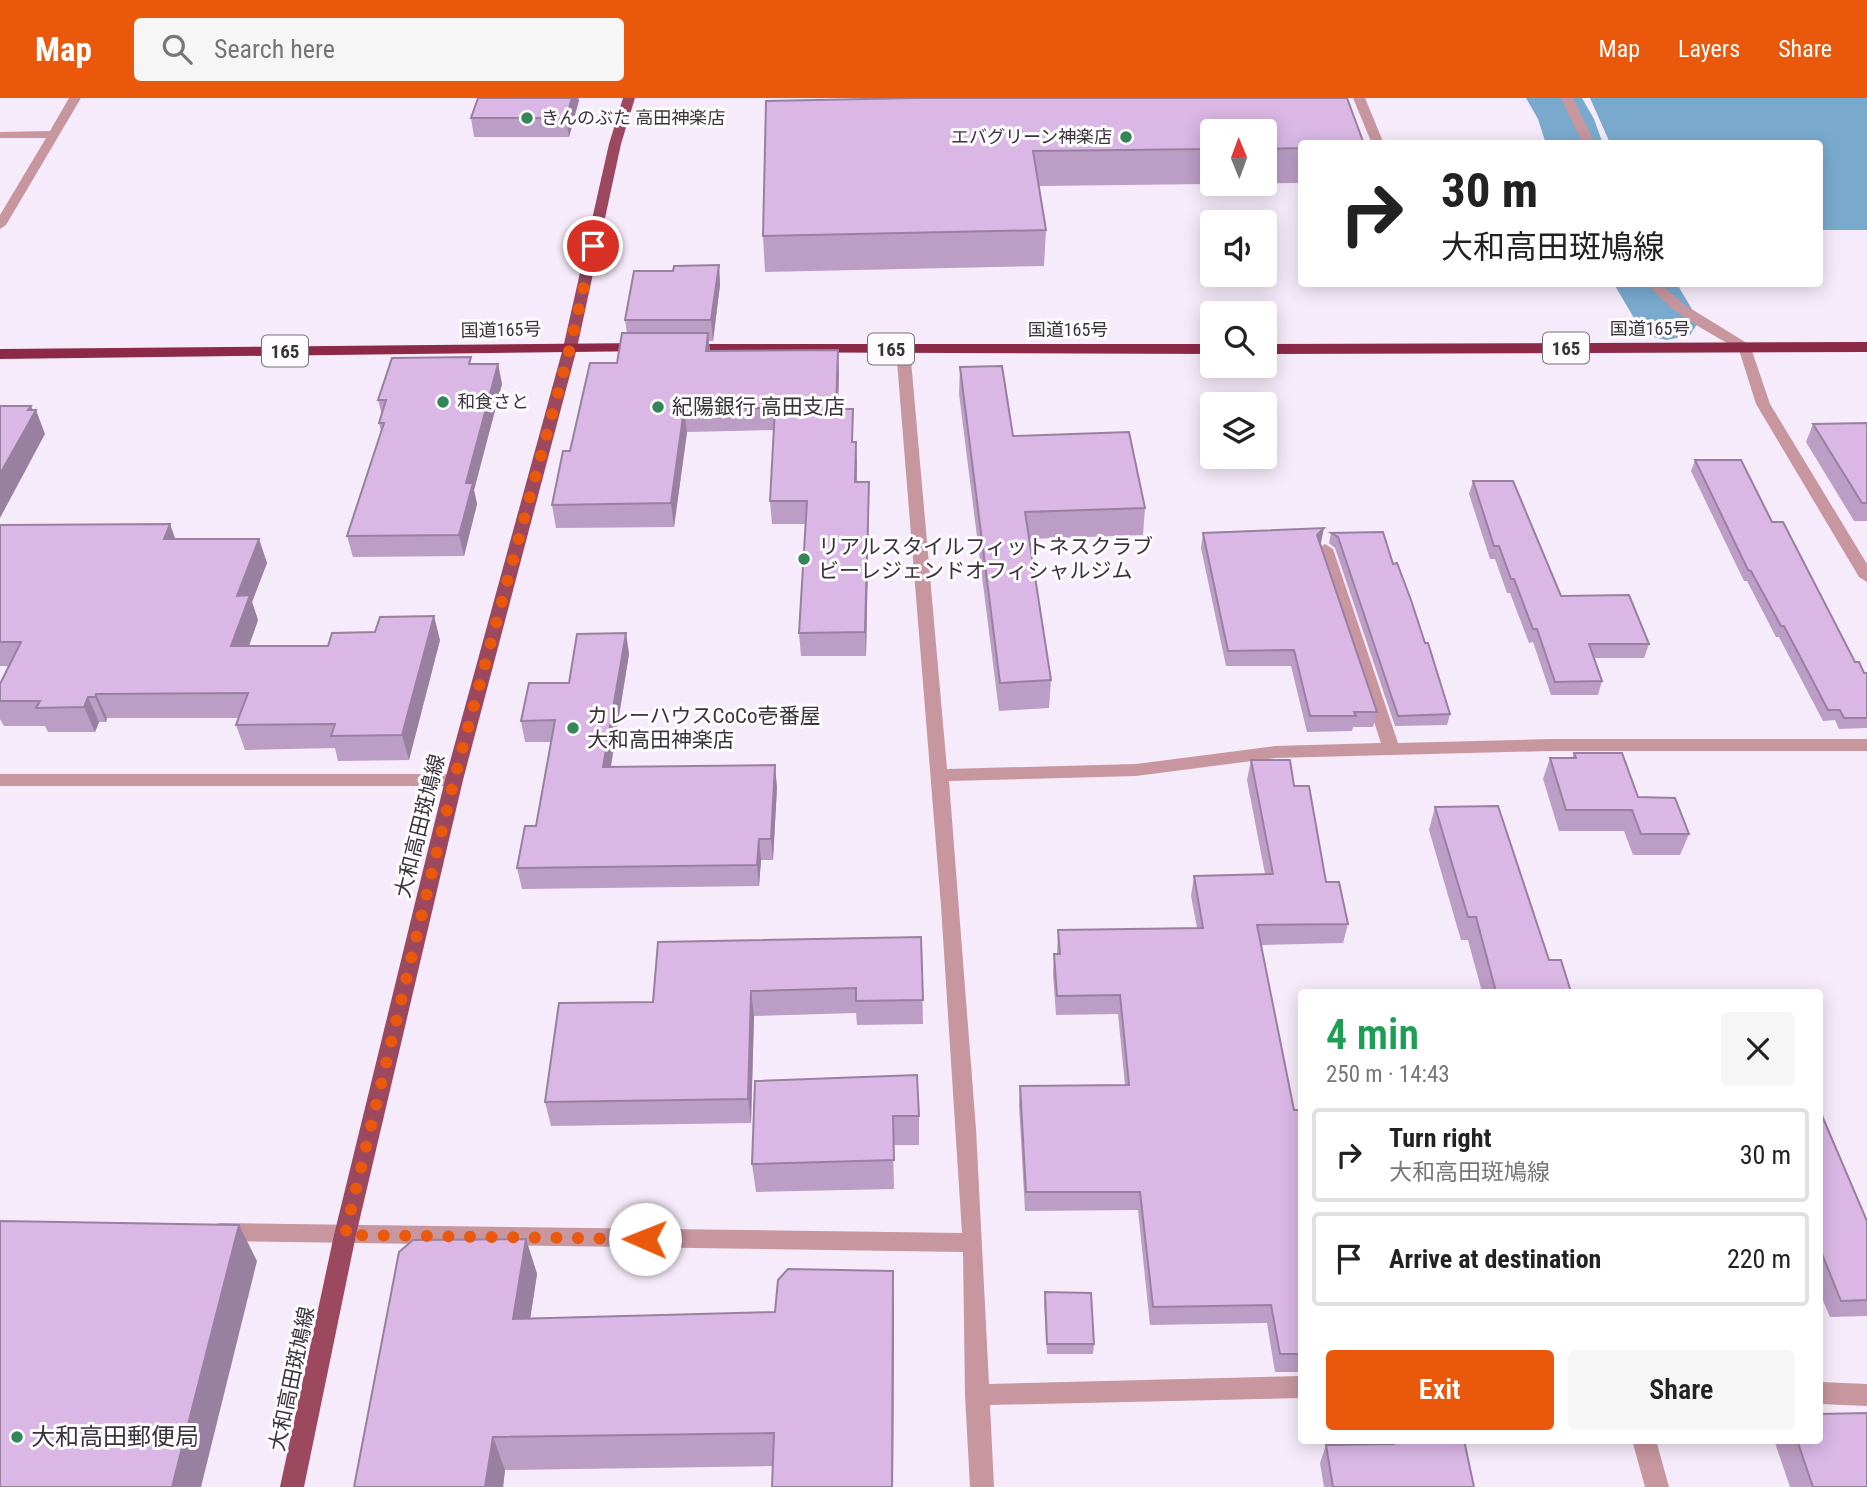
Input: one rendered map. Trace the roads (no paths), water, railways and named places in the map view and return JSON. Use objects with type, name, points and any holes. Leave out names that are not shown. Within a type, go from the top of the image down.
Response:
[{"type":"highway","name":"国道165号","points":[[1277,349],[1867,347]]},
{"type":"highway","name":"国道165号","points":[[0,354],[570,348],[1200,349]]},
{"type":"main road","name":"大和高田斑鳩線","points":[[292,1487],[345,1235],[454,780],[570,348],[615,144],[629,98]]},
{"type":"street","points":[[0,225],[75,98]]},
{"type":"street","points":[[1359,98],[1376,140]]},
{"type":"street","points":[[1567,98],[1586,140]]},
{"type":"street","points":[[0,135],[55,134]]},
{"type":"street","points":[[1657,287],[1672,302],[1745,348],[1763,404],[1867,577]]},
{"type":"street","points":[[903,349],[939,775],[973,1243],[976,1395],[982,1487]]},
{"type":"street","points":[[1325,549],[1391,749]]},
{"type":"street","points":[[939,775],[1136,770],[1275,752],[1550,745],[1867,745]]},
{"type":"street","points":[[0,780],[454,780]]},
{"type":"street","points":[[193,1231],[973,1243]]},
{"type":"street","points":[[976,1395],[1298,1387]]},
{"type":"street","points":[[1823,1394],[1867,1395]]},
{"type":"street","points":[[1645,1444],[1657,1487]]},
{"type":"water","points":[[1590,98],[1867,98],[1867,230],[1823,230],[1823,140],[1609,140]]},
{"type":"waterway","points":[[1554,98],[1574,140]]},
{"type":"waterway","points":[[1648,287],[1667,321]]},
{"type":"place","name":"きんのぶた 高田神楽店","points":[[527,118]]},
{"type":"place","name":"エバグリーン神楽店","points":[[1126,137]]},
{"type":"place","name":"和食さと","points":[[443,402]]},
{"type":"place","name":"紀陽銀行 高田支店","points":[[658,407]]},
{"type":"place","name":"リアルスタイルフィットネスクラブ ビーレジェンドオフィシャルジム","points":[[804,559]]},
{"type":"place","name":"カレーハウスCoCo壱番屋 大和高田神楽店","points":[[573,728]]},
{"type":"place","name":"大和高田郵便局","points":[[17,1437]]}]
